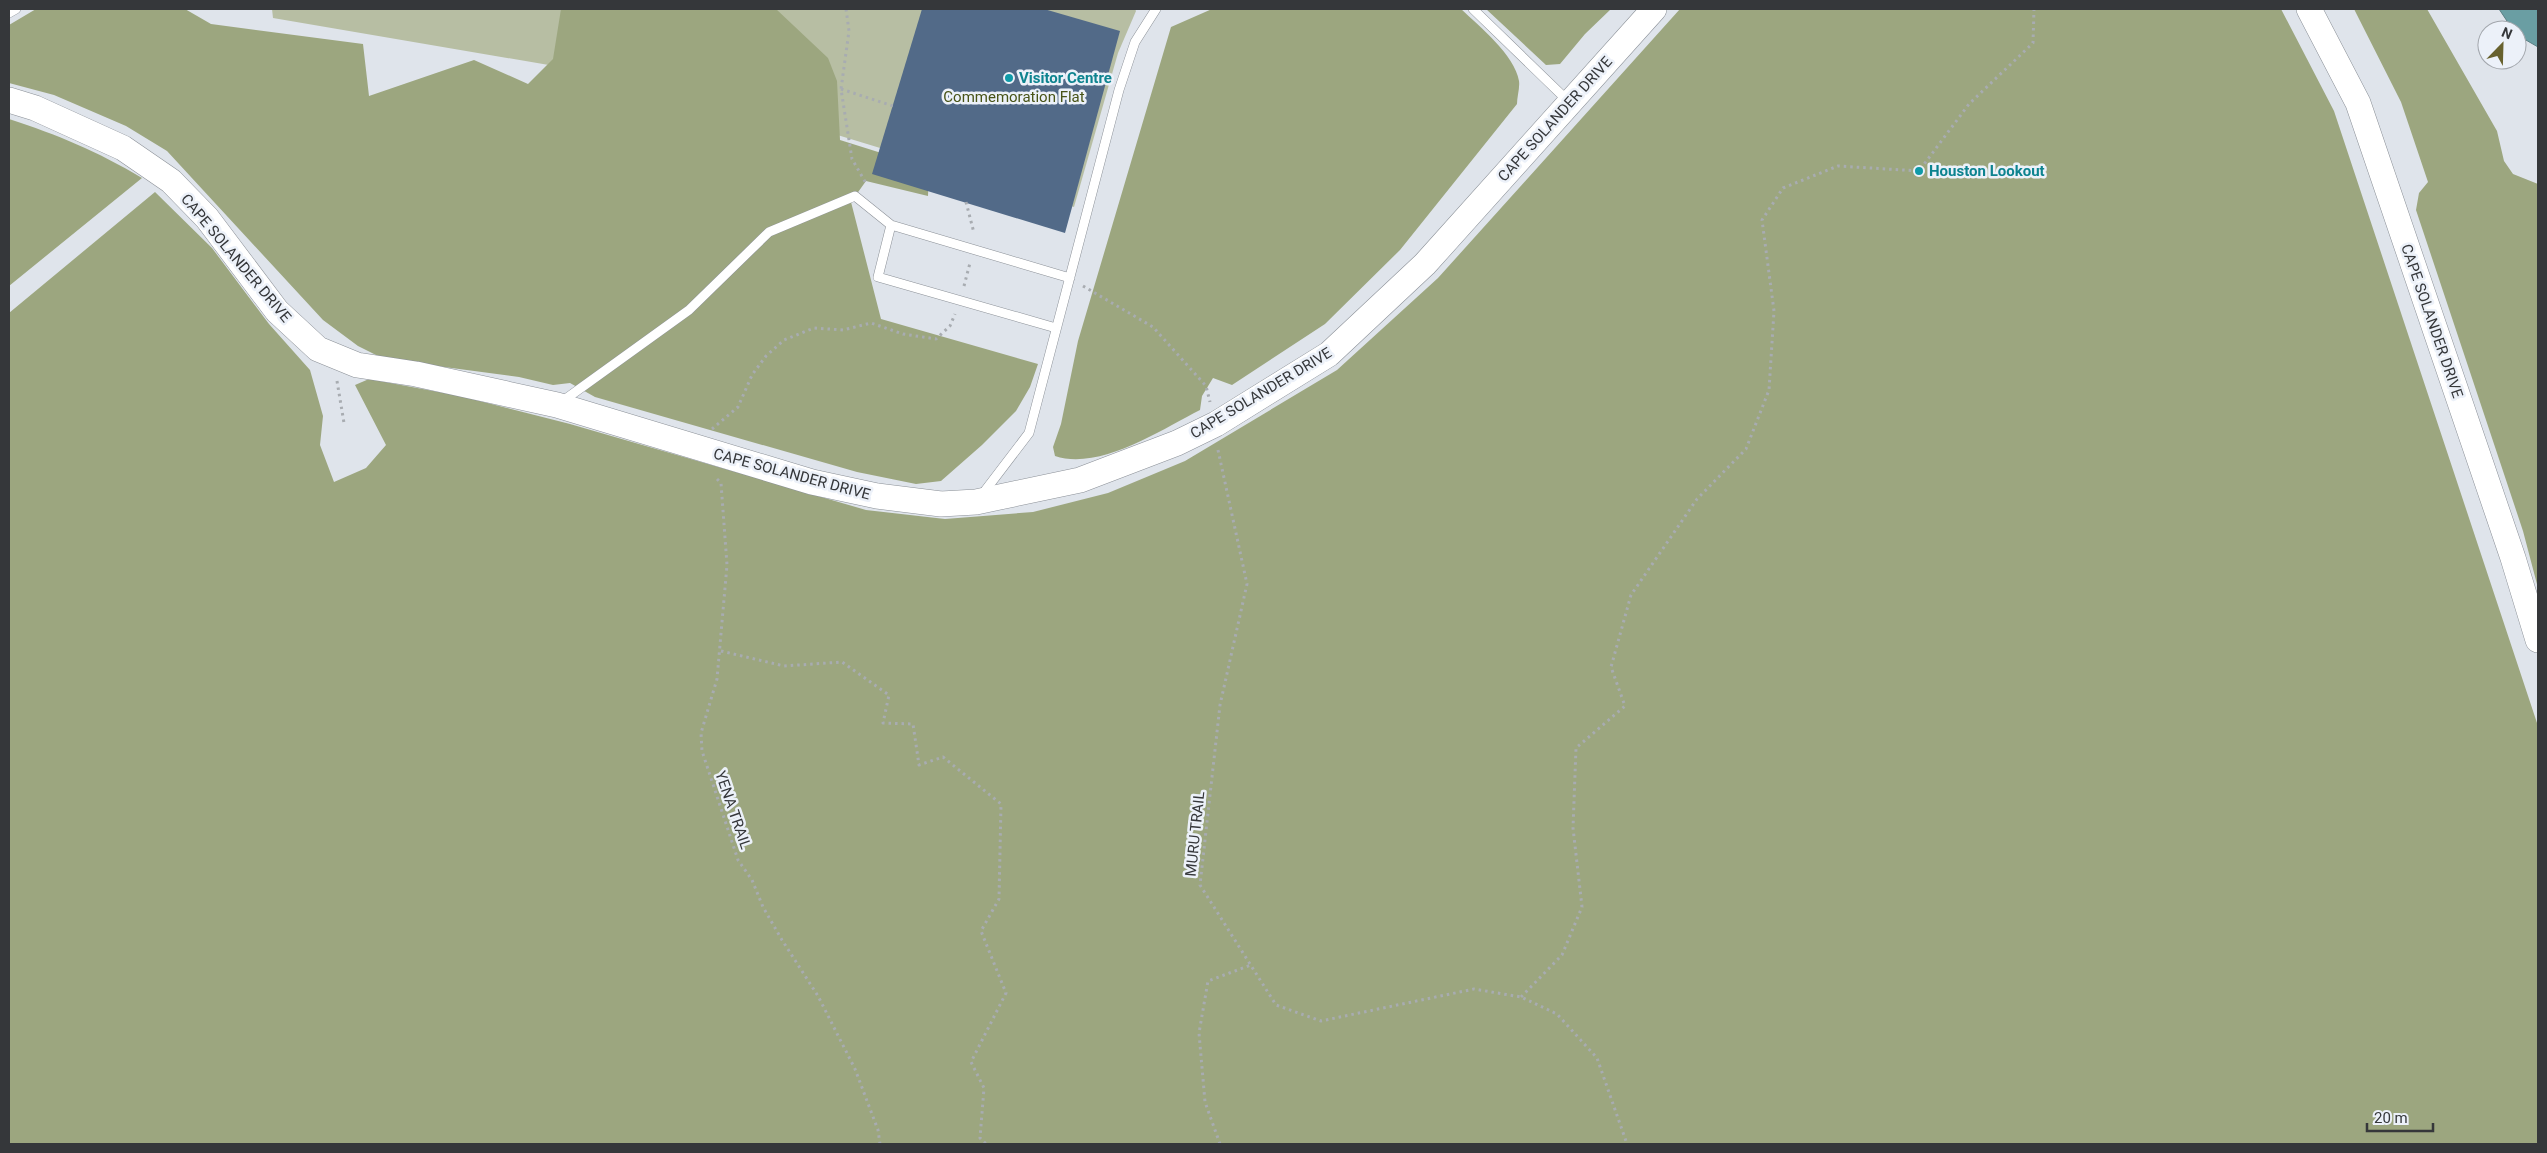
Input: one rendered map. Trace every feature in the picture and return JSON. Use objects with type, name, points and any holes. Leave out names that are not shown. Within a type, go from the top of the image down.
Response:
[{"type":"street","name":"CAPE SOLANDER DRIVE","points":[[9,100],[35,108],[124,148],[170,181],[206,218],[277,311],[318,349],[332,356],[356,365],[416,374],[557,405],[812,482],[910,501],[941,504],[976,502],[1080,480],[1177,444],[1216,424],[1329,354],[1425,264],[1654,9]]},
{"type":"street","name":"CAPE SOLANDER DRIVE","points":[[2309,9],[2358,103],[2513,558],[2538,640]]},
{"type":"lane","points":[[9,13],[16,9]]},
{"type":"lane","points":[[976,502],[1028,433],[1119,90],[1135,42],[1156,9]]},
{"type":"lane","points":[[1473,9],[1570,103]]},
{"type":"lane","points":[[557,405],[689,310],[769,232],[855,196],[891,225],[1070,278]]},
{"type":"lane","points":[[891,225],[878,277],[1056,328]]},
{"type":"path","points":[[846,9],[849,31],[841,90],[852,158],[870,190]]},
{"type":"path","points":[[1521,997],[1562,955],[1582,907],[1573,828],[1576,748],[1625,706],[1611,667],[1631,594],[1698,499],[1746,449],[1769,390],[1774,311],[1762,220],[1783,188],[1838,166],[1919,171],[1968,104],[2033,42],[2034,9]]},
{"type":"path","points":[[841,90],[893,106]]},
{"type":"path","points":[[709,438],[712,428],[738,407],[752,375],[766,356],[784,340],[814,328],[842,330],[871,323],[904,334],[936,339],[950,326],[960,301],[976,241],[966,202]]},
{"type":"path","name":"MURU TRAIL","points":[[1070,278],[1153,328],[1206,386],[1216,424],[1219,454],[1247,584],[1220,705],[1200,884],[1276,1005],[1320,1021],[1474,989],[1521,997],[1557,1014],[1597,1058],[1625,1144]]},
{"type":"path","points":[[332,356],[344,423]]},
{"type":"path","name":"YENA TRAIL","points":[[715,477],[721,483],[727,564],[717,679],[701,733],[702,751],[738,860],[752,880],[763,907],[782,940],[818,996],[855,1069],[878,1130],[880,1144]]},
{"type":"path","points":[[720,651],[784,666],[842,662],[889,695],[883,723],[913,724],[913,735],[919,765],[943,757],[1001,804],[999,899],[981,931],[1006,993],[971,1062],[984,1088],[980,1138],[986,1144]]},
{"type":"path","points":[[1220,1144],[1205,1102],[1199,1033],[1200,1024],[1208,981],[1252,965]]},
{"type":"green space","points":[[36,9],[185,9],[211,24],[363,44],[369,96],[474,60],[528,84],[553,59],[561,9],[776,9],[828,58],[837,81],[840,140],[929,168],[928,196],[866,181],[851,202],[881,319],[1038,364],[1030,387],[1016,411],[982,445],[941,481],[916,484],[857,472],[595,397],[570,383],[553,385],[519,377],[384,359],[358,346],[323,320],[167,151],[126,126],[54,95],[9,83],[9,25]]},
{"type":"green space","name":"Commemoration Flat","points":[[272,9],[1135,9],[1136,11],[1118,53],[1074,207],[683,88],[273,18]]},
{"type":"green space","points":[[1212,9],[1461,9],[1486,32],[1511,61],[1519,81],[1517,104],[1400,250],[1325,324],[1232,385],[1213,378],[1202,396],[1200,410],[1149,437],[1110,453],[1091,458],[1072,459],[1055,456],[1053,447],[1061,424],[1078,341],[1171,27]]},
{"type":"green space","points":[[1486,9],[1611,9],[1585,34],[1560,64],[1546,65]]},
{"type":"green space","points":[[1680,9],[2281,9],[2334,111],[2538,726],[2538,1144],[9,1144],[9,313],[155,192],[212,248],[269,324],[310,370],[323,416],[320,445],[334,482],[366,468],[386,445],[355,385],[369,379],[460,396],[570,424],[866,510],[945,519],[1033,512],[1108,493],[1185,461],[1337,370],[1438,278]]},
{"type":"green space","points":[[2354,9],[2427,9],[2497,131],[2504,161],[2513,174],[2538,184],[2538,588],[2523,531],[2416,210],[2419,193],[2428,182],[2401,102]]},
{"type":"green space","points":[[9,119],[77,144],[142,178],[9,286]]},
{"type":"water","points":[[2499,9],[2538,9],[2538,47],[2527,41],[2527,20],[2506,20]]},
{"type":"building","points":[[922,9],[1044,9],[1120,31],[1065,233],[872,174]]},
{"type":"place","name":"Visitor Centre","points":[[1009,78]]},
{"type":"place","name":"Houston Lookout","points":[[1919,171]]}]
